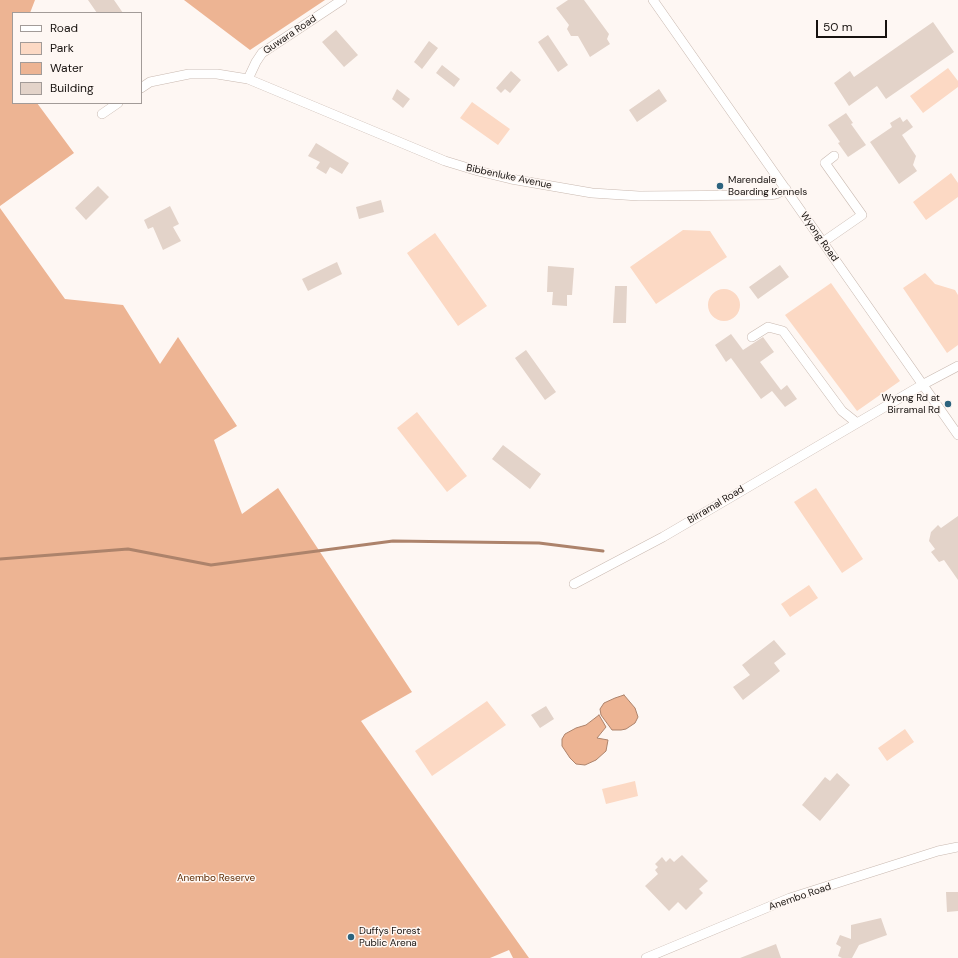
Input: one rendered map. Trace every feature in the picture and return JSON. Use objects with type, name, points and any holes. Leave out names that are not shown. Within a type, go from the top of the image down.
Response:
[{"type":"street","name":"Guwara Road","points":[[248,79],[262,53],[342,0]]},
{"type":"street","name":"Wyong Road","points":[[653,0],[958,435]]},
{"type":"street","name":"Bibbenluke Avenue","points":[[142,87],[150,82],[189,74],[216,74],[248,79],[445,161],[511,179],[592,193],[639,196],[776,194],[786,189]]},
{"type":"street","points":[[102,114],[117,104]]},
{"type":"street","points":[[823,242],[862,215],[825,164],[834,156]]},
{"type":"street","points":[[842,188],[850,182]]},
{"type":"street","points":[[752,337],[768,327],[783,331],[842,411],[857,423]]},
{"type":"street","name":"Birramal Road","points":[[574,584],[663,537],[922,385],[958,366]]},
{"type":"street","name":"Anembo Road","points":[[646,958],[790,898],[938,851],[958,847]]},
{"type":"green space","points":[[0,0],[35,0],[30,12],[12,12],[12,104],[38,104],[74,153],[0,206]]},
{"type":"green space","points":[[184,0],[325,0],[250,50]]},
{"type":"green space","points":[[948,68],[958,81],[958,87],[923,113],[910,96]]},
{"type":"green space","points":[[472,102],[510,129],[498,145],[460,118]]},
{"type":"green space","points":[[951,173],[958,183],[958,197],[926,220],[913,202]]},
{"type":"green space","name":"Anembo Reserve","points":[[0,208],[65,299],[123,305],[160,364],[178,337],[237,426],[214,440],[242,514],[278,488],[412,692],[361,721],[529,958],[513,958],[509,950],[490,958],[0,958]]},
{"type":"green space","points":[[683,230],[710,231],[727,257],[656,304],[630,267]]},
{"type":"green space","points":[[435,233],[487,306],[458,326],[407,253]]},
{"type":"green space","points":[[925,273],[935,284],[955,290],[958,295],[958,345],[947,353],[903,288]]},
{"type":"green space","points":[[831,283],[900,381],[857,411],[785,315]]},
{"type":"green space","points":[[724,289],[733,292],[737,296],[740,305],[737,314],[733,318],[724,321],[715,318],[711,314],[708,305],[711,296],[715,292]]},
{"type":"green space","points":[[417,412],[467,476],[447,492],[397,428]]},
{"type":"green space","points":[[816,488],[863,559],[842,573],[794,502]]},
{"type":"green space","points":[[809,585],[818,598],[790,617],[781,604]]},
{"type":"green space","points":[[487,701],[506,725],[432,776],[415,751]]},
{"type":"green space","points":[[905,729],[914,742],[887,761],[878,748]]},
{"type":"green space","points":[[635,781],[638,796],[606,804],[602,789]]},
{"type":"water","points":[[624,695],[635,708],[638,717],[635,723],[626,729],[612,730],[601,715],[600,709],[604,703]]},
{"type":"water","points":[[599,715],[606,727],[597,738],[608,740],[606,751],[596,760],[585,765],[576,764],[562,746],[562,739],[565,734],[586,725]]},
{"type":"building","points":[[88,0],[114,0],[122,12],[96,12]]},
{"type":"building","points":[[568,0],[584,0],[609,34],[607,39],[610,44],[590,57],[578,36],[571,36],[567,29],[569,25],[556,8]]},
{"type":"building","points":[[933,22],[954,52],[886,99],[877,86],[849,106],[834,83],[850,71],[854,77]]},
{"type":"building","points":[[336,30],[358,55],[344,67],[322,42]]},
{"type":"building","points":[[548,35],[568,65],[558,72],[538,42]]},
{"type":"building","points":[[429,41],[438,48],[422,69],[414,62]]},
{"type":"building","points":[[442,65],[460,79],[454,87],[436,73]]},
{"type":"building","points":[[511,71],[521,80],[510,93],[505,89],[501,93],[496,88]]},
{"type":"building","points":[[397,89],[410,99],[403,108],[392,99]]},
{"type":"building","points":[[659,89],[667,101],[637,122],[629,110]]},
{"type":"building","points":[[846,113],[853,123],[851,124],[866,145],[848,157],[828,125]]},
{"type":"building","points":[[900,117],[903,122],[907,119],[913,127],[902,135],[916,156],[913,165],[917,171],[899,184],[870,142],[892,127],[890,123]]},
{"type":"building","points":[[316,143],[349,163],[342,174],[330,167],[326,174],[316,168],[320,162],[308,156]]},
{"type":"building","points":[[98,186],[109,197],[86,220],[75,208]]},
{"type":"building","points":[[381,200],[384,212],[359,219],[356,207]]},
{"type":"building","points":[[170,206],[179,224],[173,227],[181,241],[163,250],[153,227],[148,229],[144,220]]},
{"type":"building","points":[[337,262],[342,274],[308,291],[302,279]]},
{"type":"building","points":[[780,265],[789,277],[758,299],[749,287]]},
{"type":"building","points":[[548,266],[574,268],[572,295],[567,295],[567,306],[552,305],[553,292],[547,292]]},
{"type":"building","points":[[615,286],[627,286],[626,323],[613,323]]},
{"type":"building","points":[[731,334],[743,350],[763,337],[774,352],[760,362],[781,390],[787,385],[797,399],[785,407],[772,391],[761,399],[731,358],[726,362],[715,345]]},
{"type":"building","points":[[526,350],[556,392],[545,400],[515,358]]},
{"type":"building","points":[[503,445],[541,474],[530,489],[492,459]]},
{"type":"building","points":[[958,516],[958,580],[944,560],[939,562],[931,552],[935,549],[929,541],[931,532],[938,525],[941,528]]},
{"type":"building","points":[[774,640],[786,654],[774,663],[780,671],[743,700],[733,687],[750,675],[742,665]]},
{"type":"building","points":[[546,706],[554,719],[540,728],[531,715]]},
{"type":"building","points":[[837,773],[850,785],[820,821],[802,805],[825,777],[830,781]]},
{"type":"building","points":[[682,855],[708,881],[699,889],[703,893],[686,910],[678,902],[669,911],[645,886],[658,874],[655,870],[658,867],[655,864],[662,857],[666,862],[670,858],[674,862]]},
{"type":"building","points":[[946,892],[958,892],[958,911],[947,912]]},
{"type":"building","points":[[881,918],[887,935],[859,945],[852,958],[842,958],[838,956],[841,947],[836,944],[840,935],[851,939],[851,925]]},
{"type":"building","points":[[776,944],[781,958],[740,958]]},
{"type":"waterway","points":[[0,559],[128,549],[211,565],[393,541],[539,543],[603,551]]},
{"type":"place","name":"Marendale Boarding Kennels","points":[[720,186]]},
{"type":"place","name":"Wyong Rd at Birramal Rd","points":[[948,404]]},
{"type":"place","name":"Duffys Forest Public Arena","points":[[351,937]]}]
